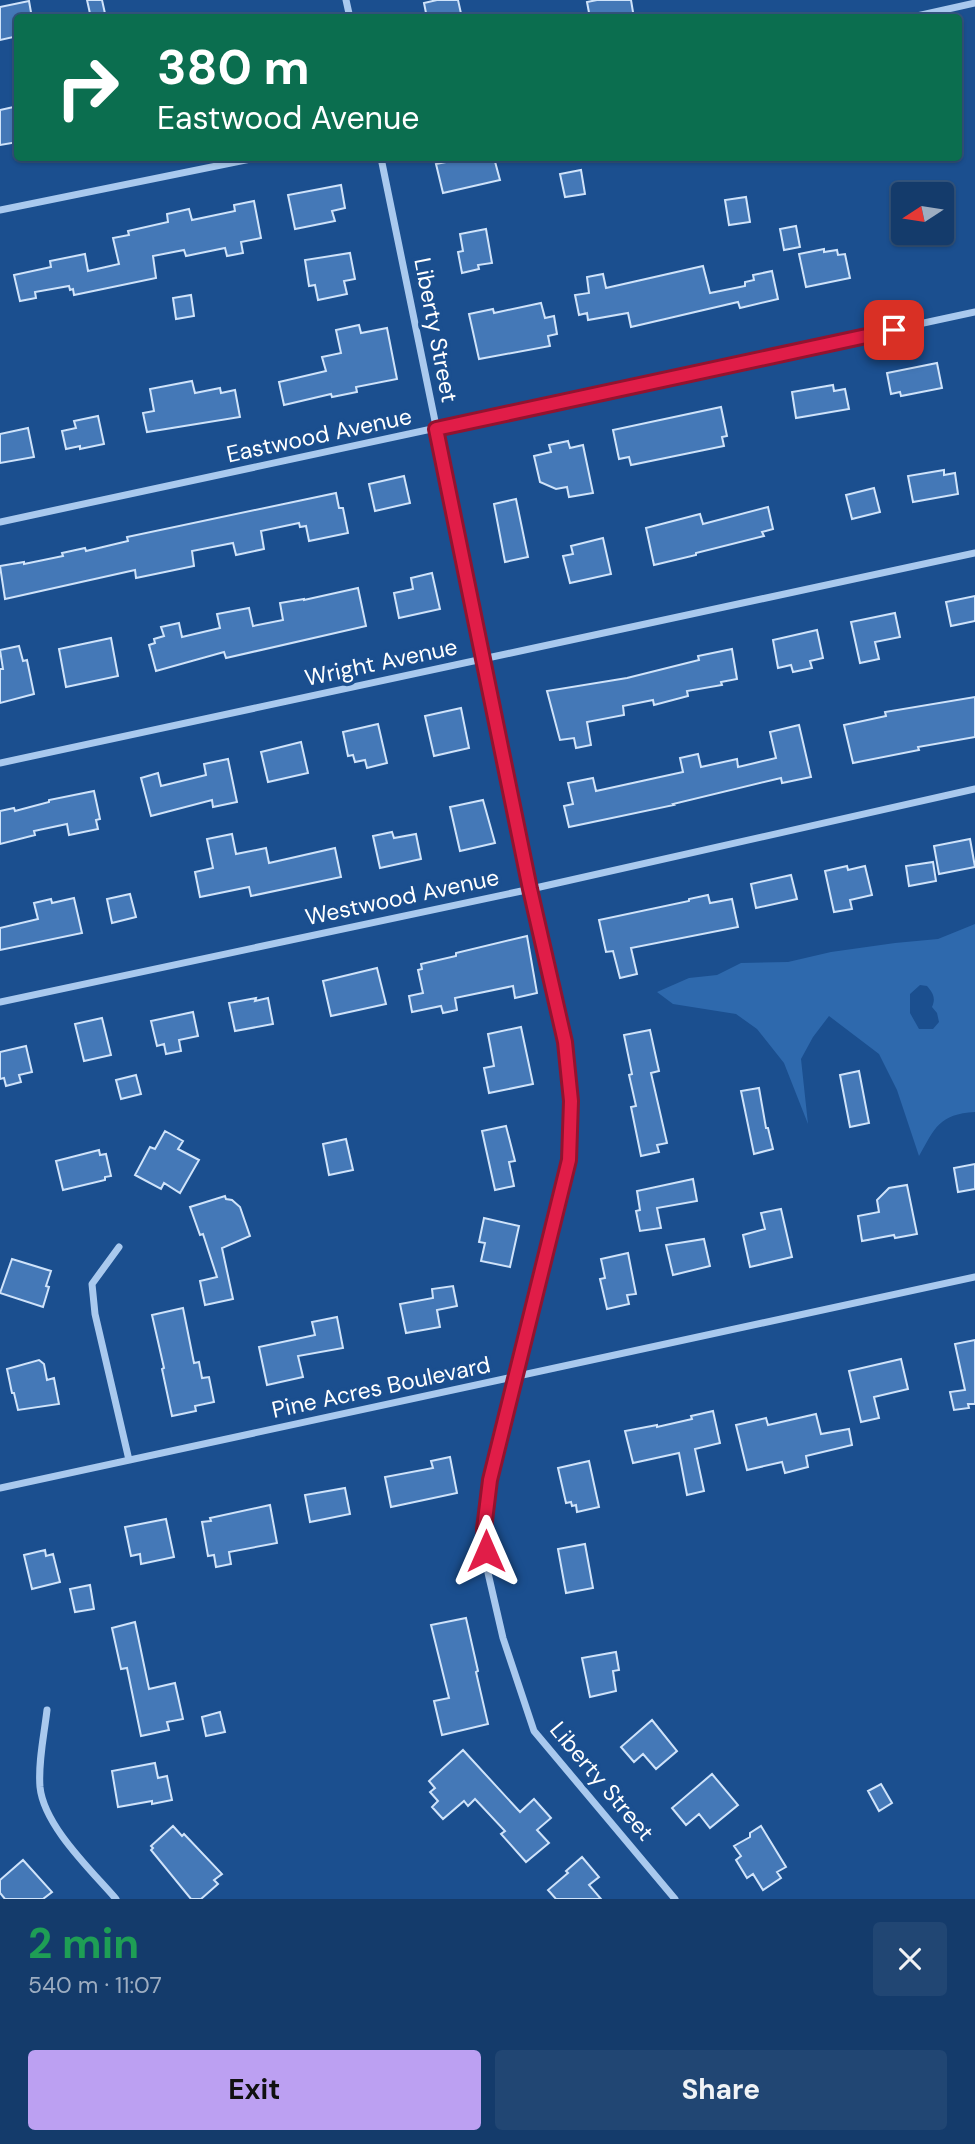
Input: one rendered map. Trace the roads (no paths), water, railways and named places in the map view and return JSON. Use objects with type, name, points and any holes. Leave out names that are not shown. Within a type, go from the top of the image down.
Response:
[{"type":"street","points":[[926,14],[975,3]]},
{"type":"street","points":[[0,211],[242,161]]},
{"type":"street","name":"Liberty Street","points":[[382,161],[530,889],[565,1042],[571,1101],[569,1160],[490,1480],[484,1529],[488,1573],[503,1637],[534,1731],[675,1899]]},
{"type":"street","name":"Eastwood Avenue","points":[[0,523],[975,312]]},
{"type":"street","name":"Wright Avenue","points":[[0,763],[975,553]]},
{"type":"street","name":"Westwood Avenue","points":[[0,1002],[530,889],[975,789]]},
{"type":"street","points":[[120,1247],[92,1284],[94,1314],[128,1460]]},
{"type":"street","name":"Pine Acres Boulevard","points":[[0,1488],[975,1277]]},
{"type":"street","points":[[47,1710],[40,1762],[40,1790],[50,1821],[116,1899]]}]
